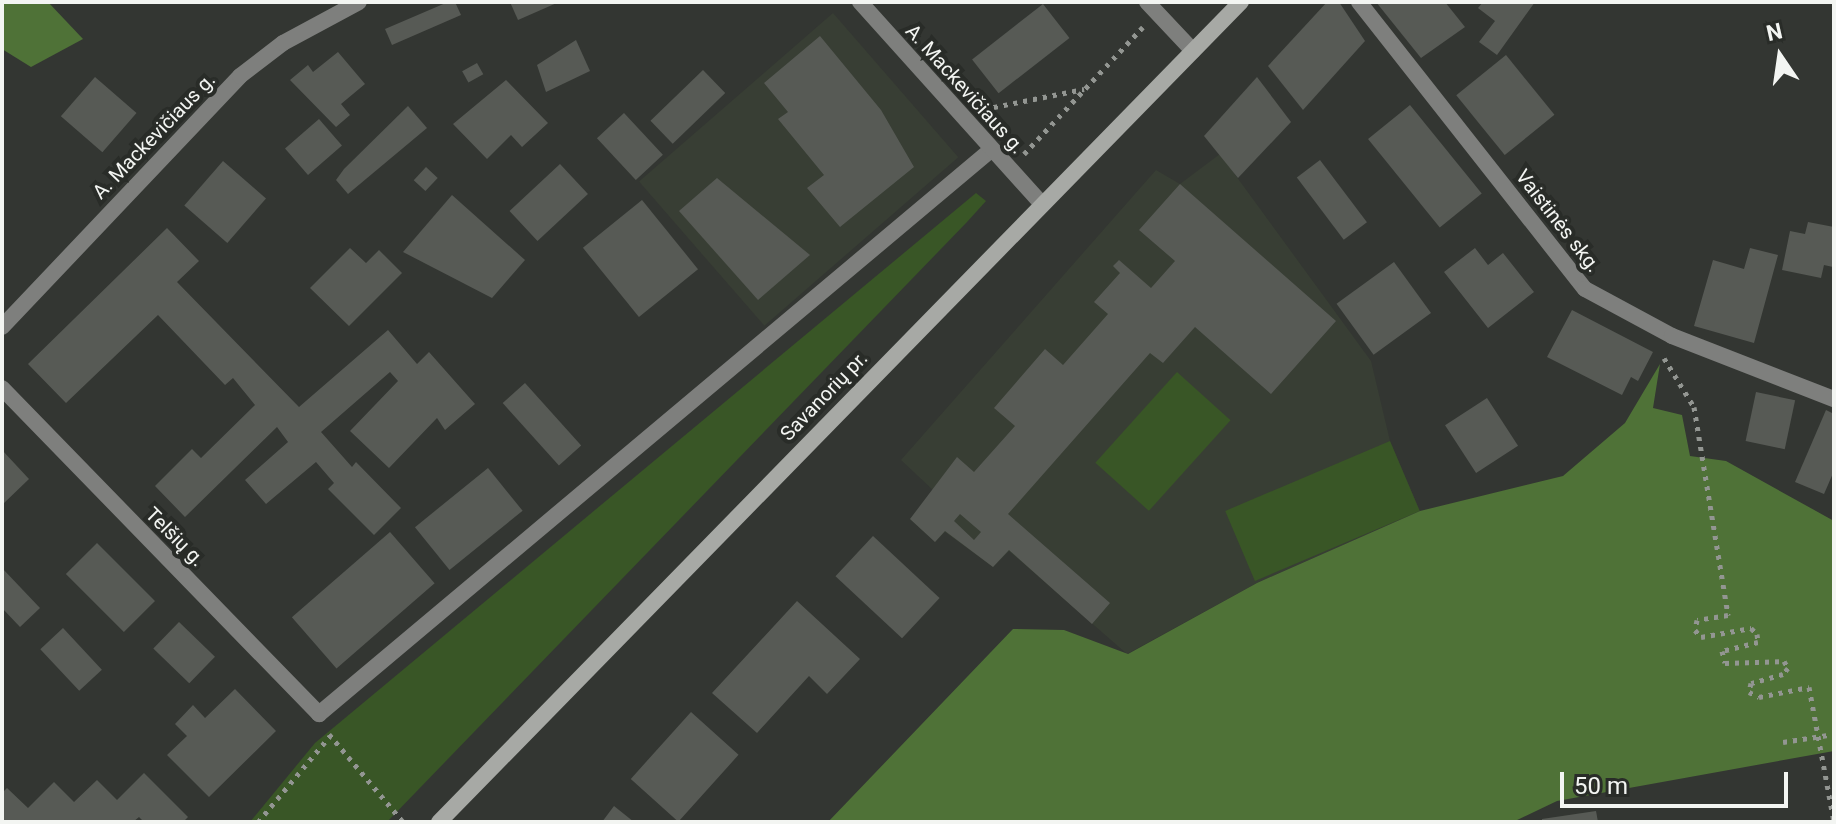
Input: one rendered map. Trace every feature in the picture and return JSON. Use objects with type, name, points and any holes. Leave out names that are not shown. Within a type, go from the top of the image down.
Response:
[{"type":"main road","name":"Savanorių pr.","points":[[439,822],[1041,203],[1241,2]]},
{"type":"street","name":"A. Mackevičiaus g.","points":[[2,327],[240,76],[283,43],[359,2]]},
{"type":"street","name":"A. Mackevičiaus g.","points":[[860,2],[1041,203]]},
{"type":"street","name":"Vaistinės skg.","points":[[1359,2],[1585,289],[1672,336],[1834,399]]},
{"type":"street","points":[[1152,7],[1193,51]]},
{"type":"street","name":"Telšių g.","points":[[2,388],[319,714],[991,150]]},
{"type":"path","points":[[1010,170],[1085,89],[1152,7]]},
{"type":"path","points":[[960,114],[1085,89]]},
{"type":"path","points":[[1672,336],[1663,357],[1694,407],[1728,615],[1697,620],[1695,630],[1701,637],[1751,628],[1758,642],[1722,651],[1719,657],[1735,666],[1784,661],[1788,668],[1783,674],[1759,679],[1749,692],[1759,697],[1809,687],[1834,822]]},
{"type":"path","points":[[1783,742],[1834,734]]},
{"type":"path","points":[[258,822],[330,736],[403,822]]},
{"type":"shaded area","points":[[833,13],[958,157],[764,326],[639,182]]},
{"type":"shaded area","points":[[1220,154],[1371,361],[1390,441],[1420,511],[1257,583],[1127,654],[1009,551],[993,567],[945,532],[935,542],[910,519],[934,491],[901,460],[1156,170],[1180,184]]},
{"type":"green space","points":[[2,2],[48,2],[83,39],[31,67],[2,49]]},
{"type":"green space","points":[[976,193],[986,201],[967,222],[387,822],[250,822],[315,743]]},
{"type":"green space","points":[[1660,364],[1653,408],[1682,415],[1690,456],[1726,461],[1834,521],[1834,751],[1557,801],[1513,822],[828,822],[1013,629],[1064,630],[1128,654],[1257,583],[1420,511],[1563,476],[1625,423]]},
{"type":"green space","points":[[1177,372],[1231,420],[1149,511],[1095,463]]},
{"type":"green space","points":[[1390,441],[1420,511],[1255,581],[1225,511]]},
{"type":"building","points":[[448,2],[455,2],[461,15],[392,45],[385,29]]},
{"type":"building","points":[[510,2],[559,2],[518,20]]},
{"type":"building","points":[[1327,2],[1339,2],[1365,41],[1303,110],[1268,66]]},
{"type":"building","points":[[1376,2],[1445,2],[1465,27],[1421,58]]},
{"type":"building","points":[[1483,2],[1535,2],[1497,55],[1479,42],[1495,21],[1478,8]]},
{"type":"building","points":[[1043,4],[1069,38],[999,93],[972,59]]},
{"type":"building","points":[[820,36],[881,110],[914,167],[840,227],[807,188],[824,175],[778,119],[788,112],[764,83]]},
{"type":"building","points":[[576,40],[590,71],[546,92],[537,65]]},
{"type":"building","points":[[338,52],[365,84],[341,104],[350,115],[336,127],[290,80],[308,65],[313,72]]},
{"type":"building","points":[[1506,55],[1554,115],[1505,155],[1456,95]]},
{"type":"building","points":[[477,63],[483,74],[468,83],[462,71]]},
{"type":"building","points":[[703,70],[725,93],[673,144],[650,121]]},
{"type":"building","points":[[95,77],[137,113],[102,152],[61,116]]},
{"type":"building","points":[[1257,77],[1291,122],[1238,178],[1204,136]]},
{"type":"building","points":[[506,80],[548,123],[522,147],[511,135],[487,159],[453,124]]},
{"type":"building","points":[[1410,105],[1482,194],[1440,228],[1368,139]]},
{"type":"building","points":[[408,106],[427,128],[348,194],[336,180]]},
{"type":"building","points":[[624,113],[663,155],[636,180],[597,138]]},
{"type":"building","points":[[319,119],[342,145],[308,175],[285,149]]},
{"type":"building","points":[[1320,160],[1367,222],[1344,240],[1297,177]]},
{"type":"building","points":[[223,161],[266,198],[227,243],[184,206]]},
{"type":"building","points":[[560,164],[588,194],[537,241],[510,211]]},
{"type":"building","points":[[426,167],[438,178],[425,191],[414,180]]},
{"type":"building","points":[[717,178],[810,255],[758,300],[679,211]]},
{"type":"building","points":[[1180,184],[1336,321],[1271,394],[1195,327],[1163,363],[1150,353],[1008,514],[1110,603],[1092,624],[1009,550],[993,567],[945,531],[935,542],[910,519],[957,457],[974,472],[1015,426],[994,408],[1045,349],[1063,365],[1108,314],[1094,302],[1120,273],[1113,266],[1119,260],[1151,288],[1175,261],[1139,230]],"holes":[[[960,514],[981,532],[974,540],[954,521]]]},
{"type":"building","points":[[452,195],[525,260],[492,298],[403,252]]},
{"type":"building","points":[[642,200],[698,269],[639,317],[583,248]]},
{"type":"building","points":[[1808,222],[1834,227],[1833,267],[1824,265],[1821,278],[1782,270],[1790,231],[1805,234]]},
{"type":"building","points":[[167,228],[199,261],[177,282],[299,407],[388,330],[417,364],[429,352],[475,404],[445,430],[437,418],[389,468],[350,431],[398,381],[390,372],[321,432],[352,467],[356,462],[401,508],[374,535],[328,489],[334,483],[316,462],[266,504],[245,480],[288,442],[277,427],[185,517],[155,486],[192,449],[201,458],[255,405],[233,378],[225,385],[158,315],[66,403],[28,364]]},
{"type":"building","points":[[350,248],[366,263],[379,250],[402,273],[349,326],[310,288]]},
{"type":"building","points":[[1475,248],[1488,265],[1503,253],[1534,292],[1488,328],[1444,272]]},
{"type":"building","points":[[1750,248],[1778,255],[1754,343],[1694,326],[1713,260],[1744,269]]},
{"type":"building","points":[[1394,262],[1431,313],[1374,355],[1337,304]]},
{"type":"building","points":[[1572,310],[1653,352],[1638,381],[1631,377],[1622,395],[1547,357]]},
{"type":"building","points":[[525,383],[581,445],[559,465],[503,403]]},
{"type":"building","points":[[1756,392],[1795,400],[1785,449],[1746,441]]},
{"type":"building","points":[[1487,398],[1518,446],[1476,473],[1445,425]]},
{"type":"building","points":[[1826,410],[1834,414],[1834,471],[1824,494],[1795,482]]},
{"type":"building","points":[[2,450],[29,479],[2,505]]},
{"type":"building","points":[[488,468],[523,511],[450,570],[415,527]]},
{"type":"building","points":[[390,532],[435,583],[336,669],[292,617]]},
{"type":"building","points":[[873,536],[940,598],[902,638],[835,576]]},
{"type":"building","points":[[97,543],[155,601],[124,632],[66,574]]},
{"type":"building","points":[[2,568],[40,608],[20,627],[2,608]]},
{"type":"building","points":[[797,601],[860,659],[827,694],[809,676],[757,733],[712,693]]},
{"type":"building","points":[[179,622],[215,657],[189,683],[153,649]]},
{"type":"building","points":[[63,628],[102,670],[79,691],[40,649]]},
{"type":"building","points":[[235,689],[276,731],[209,797],[167,755],[187,736],[175,724],[193,705],[205,718]]},
{"type":"building","points":[[691,712],[739,755],[678,822],[631,779]]},
{"type":"building","points":[[144,773],[188,817],[183,822],[144,822],[139,817],[133,822],[2,822],[2,793],[7,788],[28,808],[54,782],[74,802],[97,780],[117,800]]},
{"type":"building","points":[[614,806],[634,822],[602,822]]},
{"type":"building","points":[[1596,811],[1598,822],[1542,822],[1542,819]]}]
